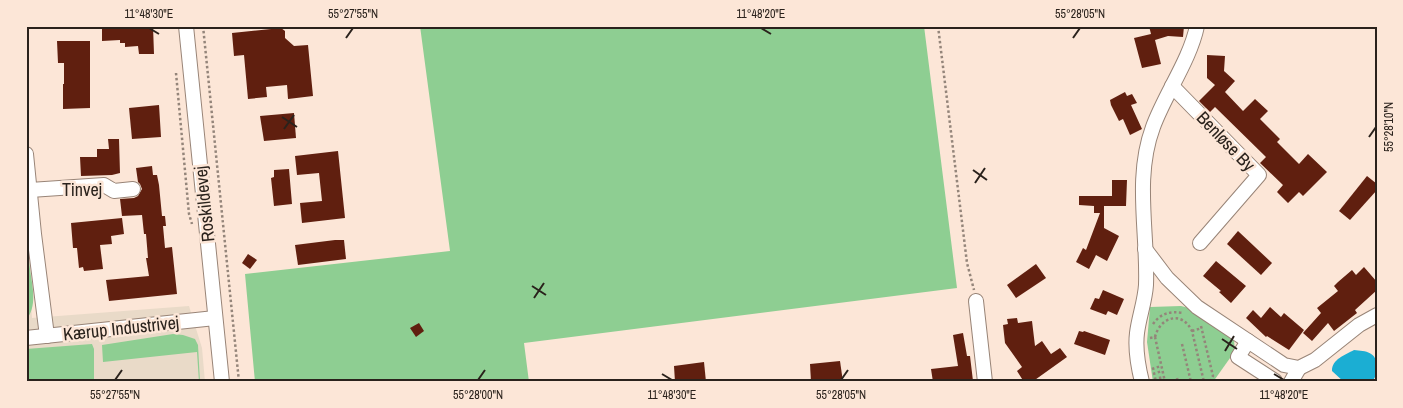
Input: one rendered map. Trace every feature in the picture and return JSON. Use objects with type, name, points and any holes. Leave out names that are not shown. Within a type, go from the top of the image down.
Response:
[{"type":"street","name":"Roskildevej","points":[[186,26],[222,382]]},
{"type":"street","points":[[1150,378],[1138,365],[1136,335],[1146,285],[1142,187],[1145,155],[1153,126],[1189,50],[1197,26]]},
{"type":"street","name":"Benløse By","points":[[1172,86],[1259,175],[1200,243]]},
{"type":"street","points":[[26,154],[47,336]]},
{"type":"street","name":"Tinvej","points":[[30,190],[104,185],[114,191],[133,189]]},
{"type":"street","points":[[1145,249],[1167,278],[1197,307],[1284,365],[1300,368]]},
{"type":"street","points":[[1146,285],[1167,278]]},
{"type":"street","points":[[976,301],[985,382]]},
{"type":"street","points":[[1291,382],[1300,368],[1315,360],[1359,324],[1377,316]]},
{"type":"street","name":"Kærup Industrivej","points":[[26,338],[216,318]]},
{"type":"street","points":[[1248,341],[1238,357],[1275,381]]},
{"type":"path","points":[[203,26],[239,382]]},
{"type":"path","points":[[938,26],[967,263],[976,301]]},
{"type":"path","points":[[1150,330],[1160,316],[1179,312],[1188,314]]},
{"type":"path","points":[[1168,313],[1170,319]]},
{"type":"path","points":[[1165,382],[1155,337],[1159,327],[1165,320],[1170,319],[1182,320],[1192,331],[1204,382]]},
{"type":"path","points":[[1199,322],[1213,376],[1210,382]]},
{"type":"path","points":[[1192,331],[1202,328]]},
{"type":"path","points":[[1150,334],[1150,338],[1155,337]]},
{"type":"path","points":[[1149,345],[1156,343]]},
{"type":"path","points":[[1182,344],[1191,382]]},
{"type":"path","points":[[1150,351],[1158,348]]},
{"type":"path","points":[[1152,369],[1161,366]]},
{"type":"path","points":[[1150,378],[1162,372]]},
{"type":"path","points":[[1150,378],[1164,377]]},
{"type":"shaded area","points":[[26,229],[32,318],[189,306],[202,348],[205,382],[26,382]]},
{"type":"green space","points":[[420,26],[924,26],[957,288],[524,343],[529,382],[255,382],[245,274],[450,251]]},
{"type":"green space","points":[[26,245],[33,302],[30,314],[26,320]]},
{"type":"green space","points":[[1181,306],[1189,308],[1234,340],[1235,351],[1213,382],[1153,382],[1147,342],[1150,307]]},
{"type":"green space","points":[[173,334],[195,339],[198,345],[200,382],[197,352],[103,362],[102,345]]},
{"type":"green space","points":[[92,344],[94,349],[94,382],[26,382],[26,349]]},
{"type":"water","points":[[1354,350],[1370,353],[1375,358],[1377,371],[1372,382],[1344,382],[1332,371],[1337,360]]},
{"type":"building","points":[[102,26],[153,26],[154,54],[139,54],[138,46],[125,47],[125,43],[120,43],[120,40],[102,41]]},
{"type":"building","points":[[1149,26],[1184,26],[1183,37],[1168,36],[1155,40],[1161,64],[1142,68],[1134,38],[1151,34]]},
{"type":"building","points":[[281,28],[285,31],[285,38],[294,46],[308,45],[313,96],[288,99],[287,85],[266,87],[267,97],[248,99],[244,55],[234,56],[232,33]]},
{"type":"building","points":[[57,41],[90,41],[90,108],[63,109],[64,63],[58,63]]},
{"type":"building","points":[[1207,55],[1225,56],[1224,71],[1235,81],[1225,92],[1243,111],[1255,99],[1268,111],[1260,119],[1280,139],[1277,142],[1299,164],[1308,154],[1327,172],[1303,196],[1299,192],[1288,203],[1277,192],[1283,185],[1260,163],[1266,157],[1215,107],[1210,112],[1199,101],[1215,85],[1207,78]]},
{"type":"building","points":[[1125,92],[1127,96],[1132,94],[1137,103],[1131,105],[1142,129],[1130,135],[1123,119],[1119,121],[1110,100]]},
{"type":"building","points":[[159,105],[161,137],[132,139],[129,108]]},
{"type":"building","points":[[294,113],[296,138],[264,141],[260,116]]},
{"type":"building","points":[[108,139],[119,139],[120,173],[81,176],[80,157],[97,157],[97,149],[109,149]]},
{"type":"building","points":[[338,151],[345,218],[302,223],[300,203],[322,201],[319,173],[297,175],[295,156]]},
{"type":"building","points":[[152,166],[153,175],[157,175],[159,185],[162,216],[165,216],[166,226],[163,226],[165,248],[172,247],[177,294],[109,301],[106,280],[149,276],[146,258],[148,258],[146,234],[144,234],[142,215],[122,216],[120,199],[138,196],[142,189],[138,182],[136,168]]},
{"type":"building","points":[[289,169],[292,204],[274,206],[271,178],[274,177],[274,170]]},
{"type":"building","points":[[1367,176],[1377,184],[1377,190],[1350,220],[1339,211]]},
{"type":"building","points":[[1112,180],[1127,180],[1126,206],[1104,206],[1104,228],[1119,236],[1107,261],[1096,255],[1089,269],[1076,262],[1083,248],[1086,250],[1100,213],[1094,213],[1094,206],[1079,205],[1079,196],[1112,196]]},
{"type":"building","points":[[122,218],[124,234],[111,236],[112,244],[100,245],[103,269],[84,271],[83,267],[79,268],[77,248],[73,248],[71,223]]},
{"type":"building","points":[[1238,231],[1272,263],[1261,275],[1227,244]]},
{"type":"building","points":[[344,240],[346,259],[298,265],[295,245]]},
{"type":"building","points":[[248,254],[257,260],[250,269],[242,263]]},
{"type":"building","points":[[1216,261],[1246,286],[1231,303],[1219,292],[1221,291],[1203,276]]},
{"type":"building","points":[[1036,264],[1046,278],[1016,298],[1007,285]]},
{"type":"building","points":[[1364,267],[1377,282],[1377,290],[1355,310],[1357,313],[1334,331],[1328,323],[1312,341],[1303,333],[1321,313],[1317,308],[1338,291],[1334,286],[1338,282],[1352,270],[1356,275]]},
{"type":"building","points":[[1103,290],[1124,299],[1117,315],[1108,311],[1106,315],[1090,309],[1095,298],[1099,299]]},
{"type":"building","points":[[1270,307],[1281,317],[1284,313],[1304,330],[1289,350],[1266,337],[1246,318],[1253,310],[1261,318]]},
{"type":"building","points":[[1017,318],[1018,323],[1032,321],[1035,346],[1042,341],[1051,354],[1060,348],[1067,357],[1032,382],[1024,382],[1017,371],[1022,367],[1005,343],[1003,325],[1008,324],[1007,319]]},
{"type":"building","points":[[419,323],[424,331],[416,337],[410,328]]},
{"type":"building","points":[[1079,331],[1110,340],[1105,355],[1074,344]]},
{"type":"building","points":[[963,333],[967,356],[970,356],[973,381],[933,382],[931,369],[958,366],[953,335]]},
{"type":"building","points":[[840,361],[843,382],[811,382],[810,364]]},
{"type":"building","points":[[704,362],[706,382],[675,382],[674,366]]}]
